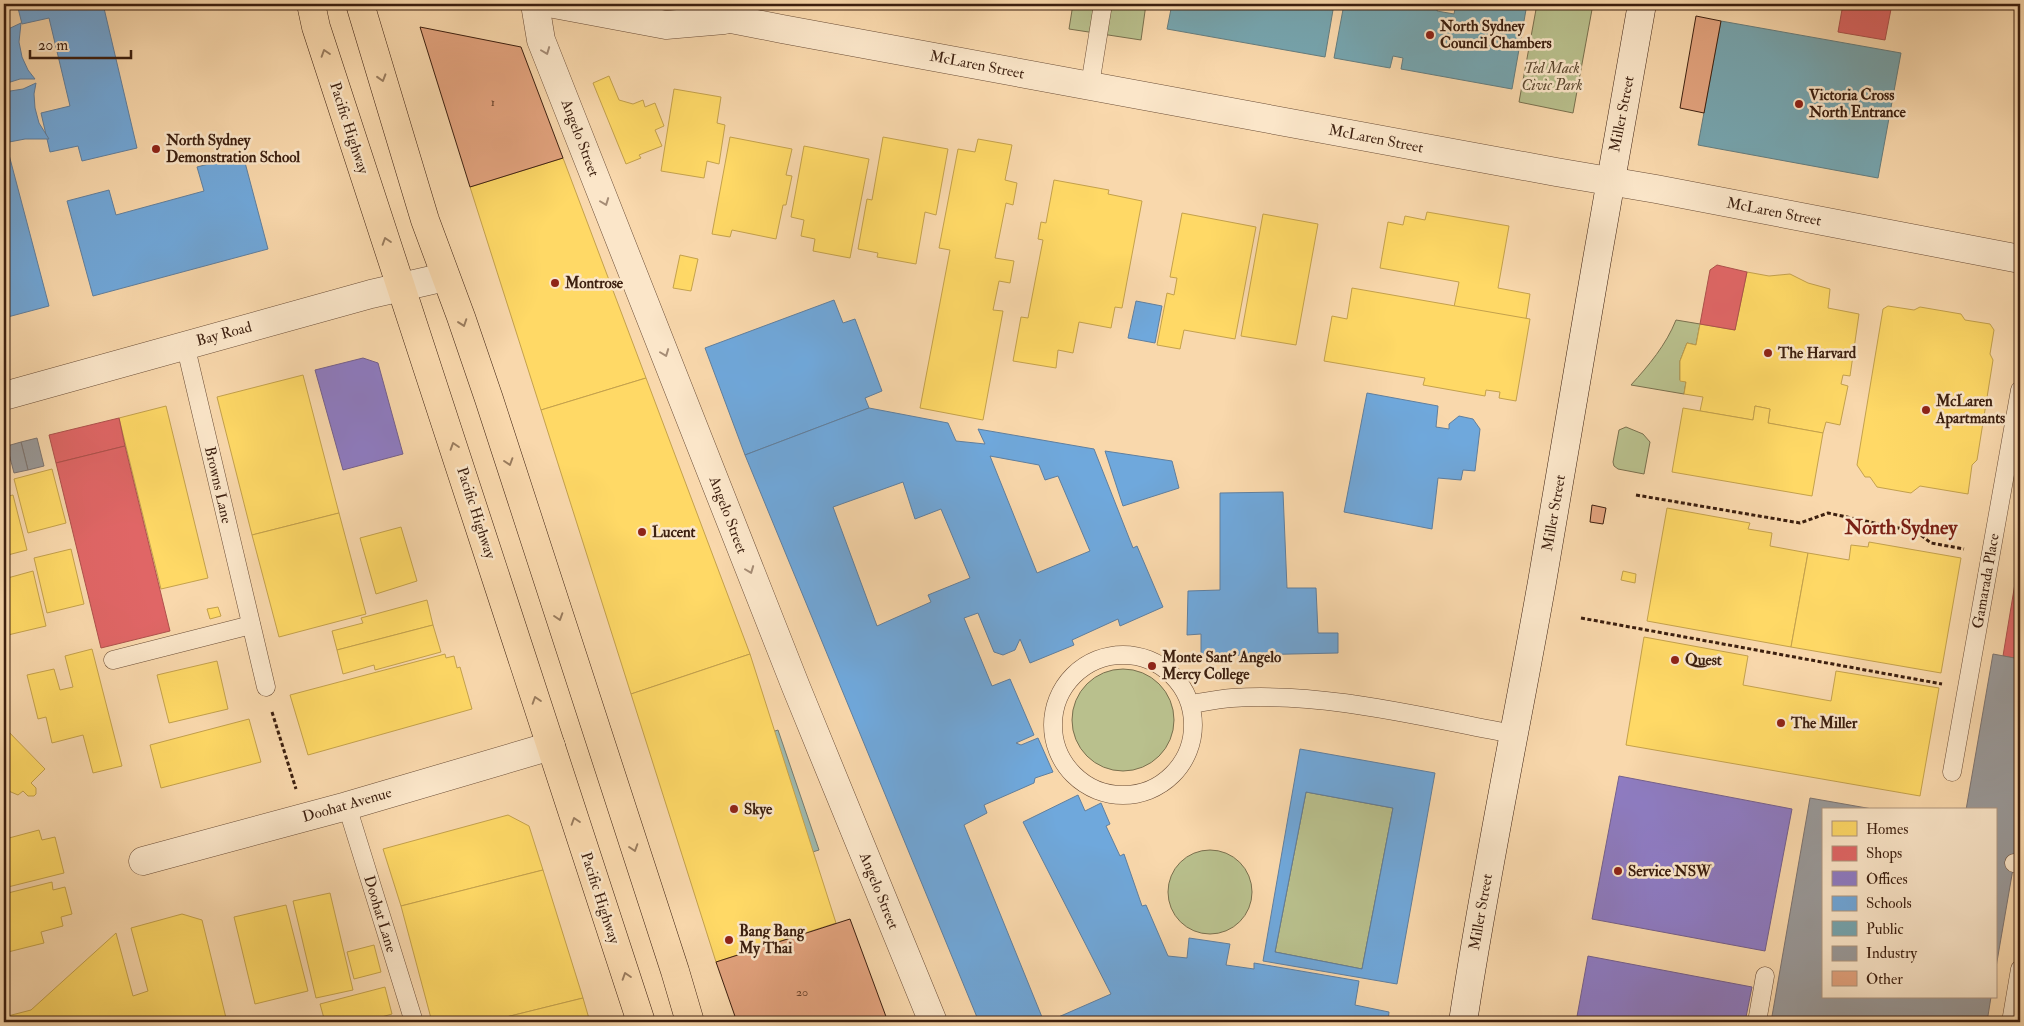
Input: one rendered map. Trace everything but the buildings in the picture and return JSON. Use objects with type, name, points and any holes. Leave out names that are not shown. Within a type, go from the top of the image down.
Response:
[{"type":"main road","name":"Pacific Highway","points":[[311,4],[316,27],[641,1022]]},
{"type":"main road","points":[[360,4],[425,220],[492,409],[690,1022]]},
{"type":"street","name":"Angelo Street","points":[[535,4],[541,40],[796,687],[933,1022]]},
{"type":"street","name":"McLaren Street","points":[[554,4],[666,25],[731,12]]},
{"type":"street","name":"McLaren Street","points":[[691,4],[1090,85],[1556,172],[1610,180],[2020,259]]},
{"type":"street","name":"Miller Street","points":[[1463,1022],[1479,917],[1543,576],[1610,180],[1642,4]]},
{"type":"street","name":"Bay Road","points":[[4,396],[185,344],[445,277]]},
{"type":"street","name":"Doohat Avenue","points":[[143,860],[347,806],[551,746]]},
{"type":"lane","points":[[1090,85],[1103,4]]},
{"type":"lane","name":"Browns Lane","points":[[185,344],[266,687]]},
{"type":"lane","name":"Gamarada Place","points":[[1952,772],[2020,390]]},
{"type":"lane","points":[[113,660],[251,625]]},
{"type":"lane","points":[[1121,655],[1143,658],[1150,661],[1164,668],[1180,684],[1190,704],[1194,727],[1190,749],[1178,769],[1161,784],[1140,793],[1116,795],[1094,789],[1074,776],[1060,757],[1053,735],[1054,711],[1063,690],[1078,672],[1098,660],[1121,655]]},
{"type":"lane","points":[[1190,704],[1232,698],[1295,698],[1370,707],[1513,734]]},
{"type":"lane","name":"Doohat Lane","points":[[347,806],[414,1022]]},
{"type":"lane","points":[[2011,1022],[2020,968]]},
{"type":"lane","points":[[1757,1022],[1765,976]]},
{"type":"path","points":[[1636,495],[1800,523],[1828,513],[1917,532],[1931,543],[1965,550]]},
{"type":"path","points":[[1581,618],[1967,688]]},
{"type":"path","points":[[266,687],[277,734],[289,766],[303,818]]},
{"type":"green space","points":[[1073,4],[1146,4],[1141,40],[1069,29]]},
{"type":"green space","name":"Ted Mack Civic Park","points":[[1537,4],[1593,4],[1573,113],[1519,102]]},
{"type":"green space","points":[[1676,320],[1700,324],[1696,345],[1687,343],[1680,361],[1680,380],[1686,382],[1684,394],[1631,385],[1651,362]]},
{"type":"green space","points":[[1626,427],[1643,434],[1650,442],[1644,474],[1618,469],[1614,466],[1613,462],[1619,430]]},
{"type":"green space","points":[[1123,669],[1143,673],[1159,684],[1170,700],[1174,720],[1170,740],[1159,756],[1143,767],[1123,771],[1103,767],[1087,756],[1076,740],[1072,720],[1076,700],[1087,684],[1103,673]]},
{"type":"green space","points":[[1306,792],[1393,808],[1362,969],[1275,952]]},
{"type":"green space","points":[[1210,850],[1226,853],[1240,862],[1249,876],[1252,892],[1249,908],[1240,922],[1226,931],[1210,934],[1194,931],[1180,922],[1171,908],[1168,892],[1171,876],[1180,862],[1194,853]]},
{"type":"shaded area","points":[[778,730],[819,850],[790,859],[760,736]]},
{"type":"place","name":"North Sydney Council Chambers","points":[[1430,35]]},
{"type":"place","name":"Victoria Cross North Entrance","points":[[1799,104]]},
{"type":"place","name":"North Sydney Demonstration School","points":[[156,149]]},
{"type":"place","name":"Montrose","points":[[555,283]]},
{"type":"place","name":"The Harvard","points":[[1768,353]]},
{"type":"place","name":"McLaren Apartmants","points":[[1926,410]]},
{"type":"place","name":"Lucent","points":[[642,532]]},
{"type":"place","name":"Quest","points":[[1675,660]]},
{"type":"place","name":"Monte Sant' Angelo Mercy College","points":[[1152,666]]},
{"type":"place","name":"The Miller","points":[[1781,723]]},
{"type":"place","name":"Skye","points":[[734,809]]},
{"type":"place","name":"Service NSW","points":[[1618,871]]},
{"type":"place","name":"Bang Bang My Thai","points":[[729,940]]},
{"type":"district","name":"North Sydney","points":[[1901,527]]}]
